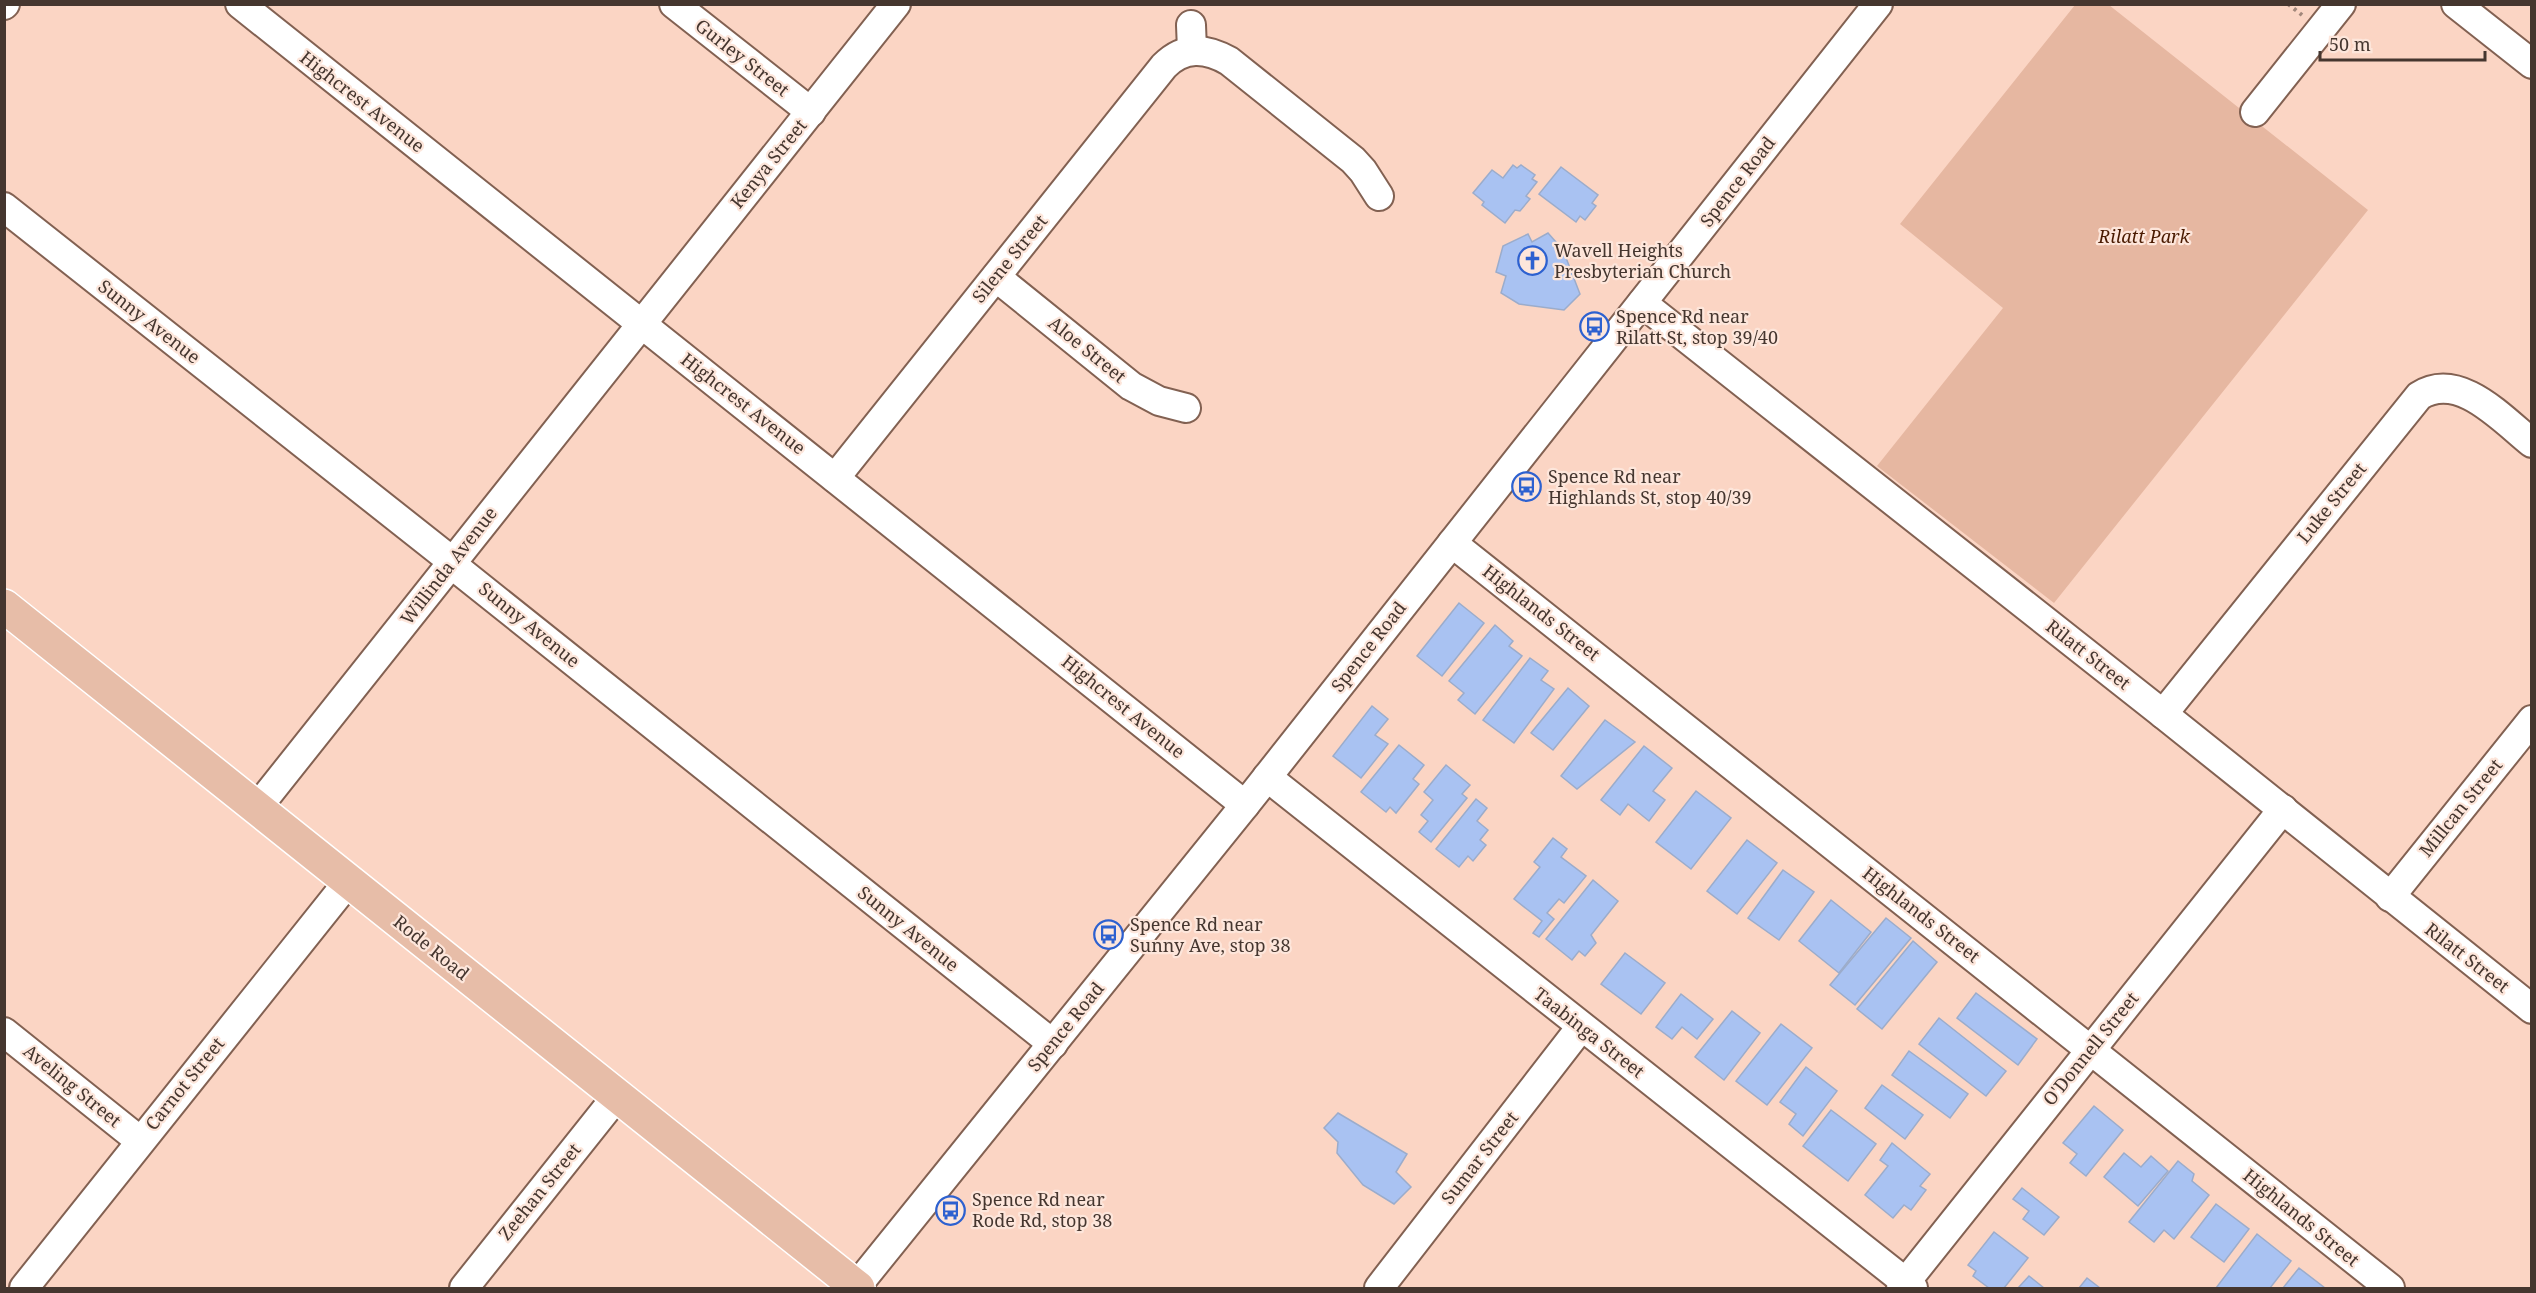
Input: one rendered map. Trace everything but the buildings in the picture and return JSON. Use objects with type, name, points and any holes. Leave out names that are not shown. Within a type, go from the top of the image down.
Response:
[{"type":"main road","name":"Rode Road","points":[[4,606],[857,1288]]},
{"type":"street","name":"Highcrest Avenue","points":[[240,4],[1245,805]]},
{"type":"street","name":"Gurley Street","points":[[674,4],[811,112]]},
{"type":"street","name":"Kenya Street","points":[[642,324],[896,4]]},
{"type":"street","name":"Spence Road","points":[[857,1288],[1245,805],[1878,4]]},
{"type":"street","points":[[2255,112],[2341,4]]},
{"type":"street","points":[[2456,4],[2532,64]]},
{"type":"street","name":"Silene Street","points":[[835,478],[1164,66],[1181,53],[1191,37],[1229,61],[1353,160],[1379,196]]},
{"type":"street","name":"Sunny Avenue","points":[[4,207],[452,562],[1053,1044]]},
{"type":"street","name":"Aloe Street","points":[[996,278],[1131,386],[1159,401],[1186,408]]},
{"type":"street","name":"Rilatt Street","points":[[1641,303],[2283,809],[2532,1009]]},
{"type":"street","name":"Willinda Avenue","points":[[256,808],[642,324]]},
{"type":"street","name":"Luke Street","points":[[2163,714],[2419,396],[2435,388],[2463,392],[2532,442]]},
{"type":"street","name":"Highlands Street","points":[[1452,543],[2390,1288]]},
{"type":"street","name":"Millcan Street","points":[[2390,897],[2532,720]]},
{"type":"street","name":"Taabinga Street","points":[[1267,777],[1906,1287]]},
{"type":"street","name":"O'Donnell Street","points":[[1906,1287],[2091,1049],[2283,809]]},
{"type":"street","name":"Carnot Street","points":[[24,1288],[348,882]]},
{"type":"street","name":"Sumar Street","points":[[1378,1288],[1581,1027]]},
{"type":"street","name":"Aveling Street","points":[[4,1032],[140,1140]]},
{"type":"street","name":"Zeehan Street","points":[[464,1288],[617,1096]]},
{"type":"green space","name":"Rilatt Park","points":[[2075,5],[2109,5],[2368,210],[2054,603],[1877,466],[2003,308],[1900,224]]},
{"type":"place","name":"Wavell Heights Presbyterian Church","points":[[1533,261]]},
{"type":"place","name":"Spence Rd near Rilatt St, stop 39/40","points":[[1595,327]]},
{"type":"place","name":"Spence Rd near Highlands St, stop 40/39","points":[[1527,487]]},
{"type":"place","name":"Spence Rd near Sunny Ave, stop 38","points":[[1109,935]]},
{"type":"place","name":"Spence Rd near Rode Rd, stop 38","points":[[951,1210]]}]
